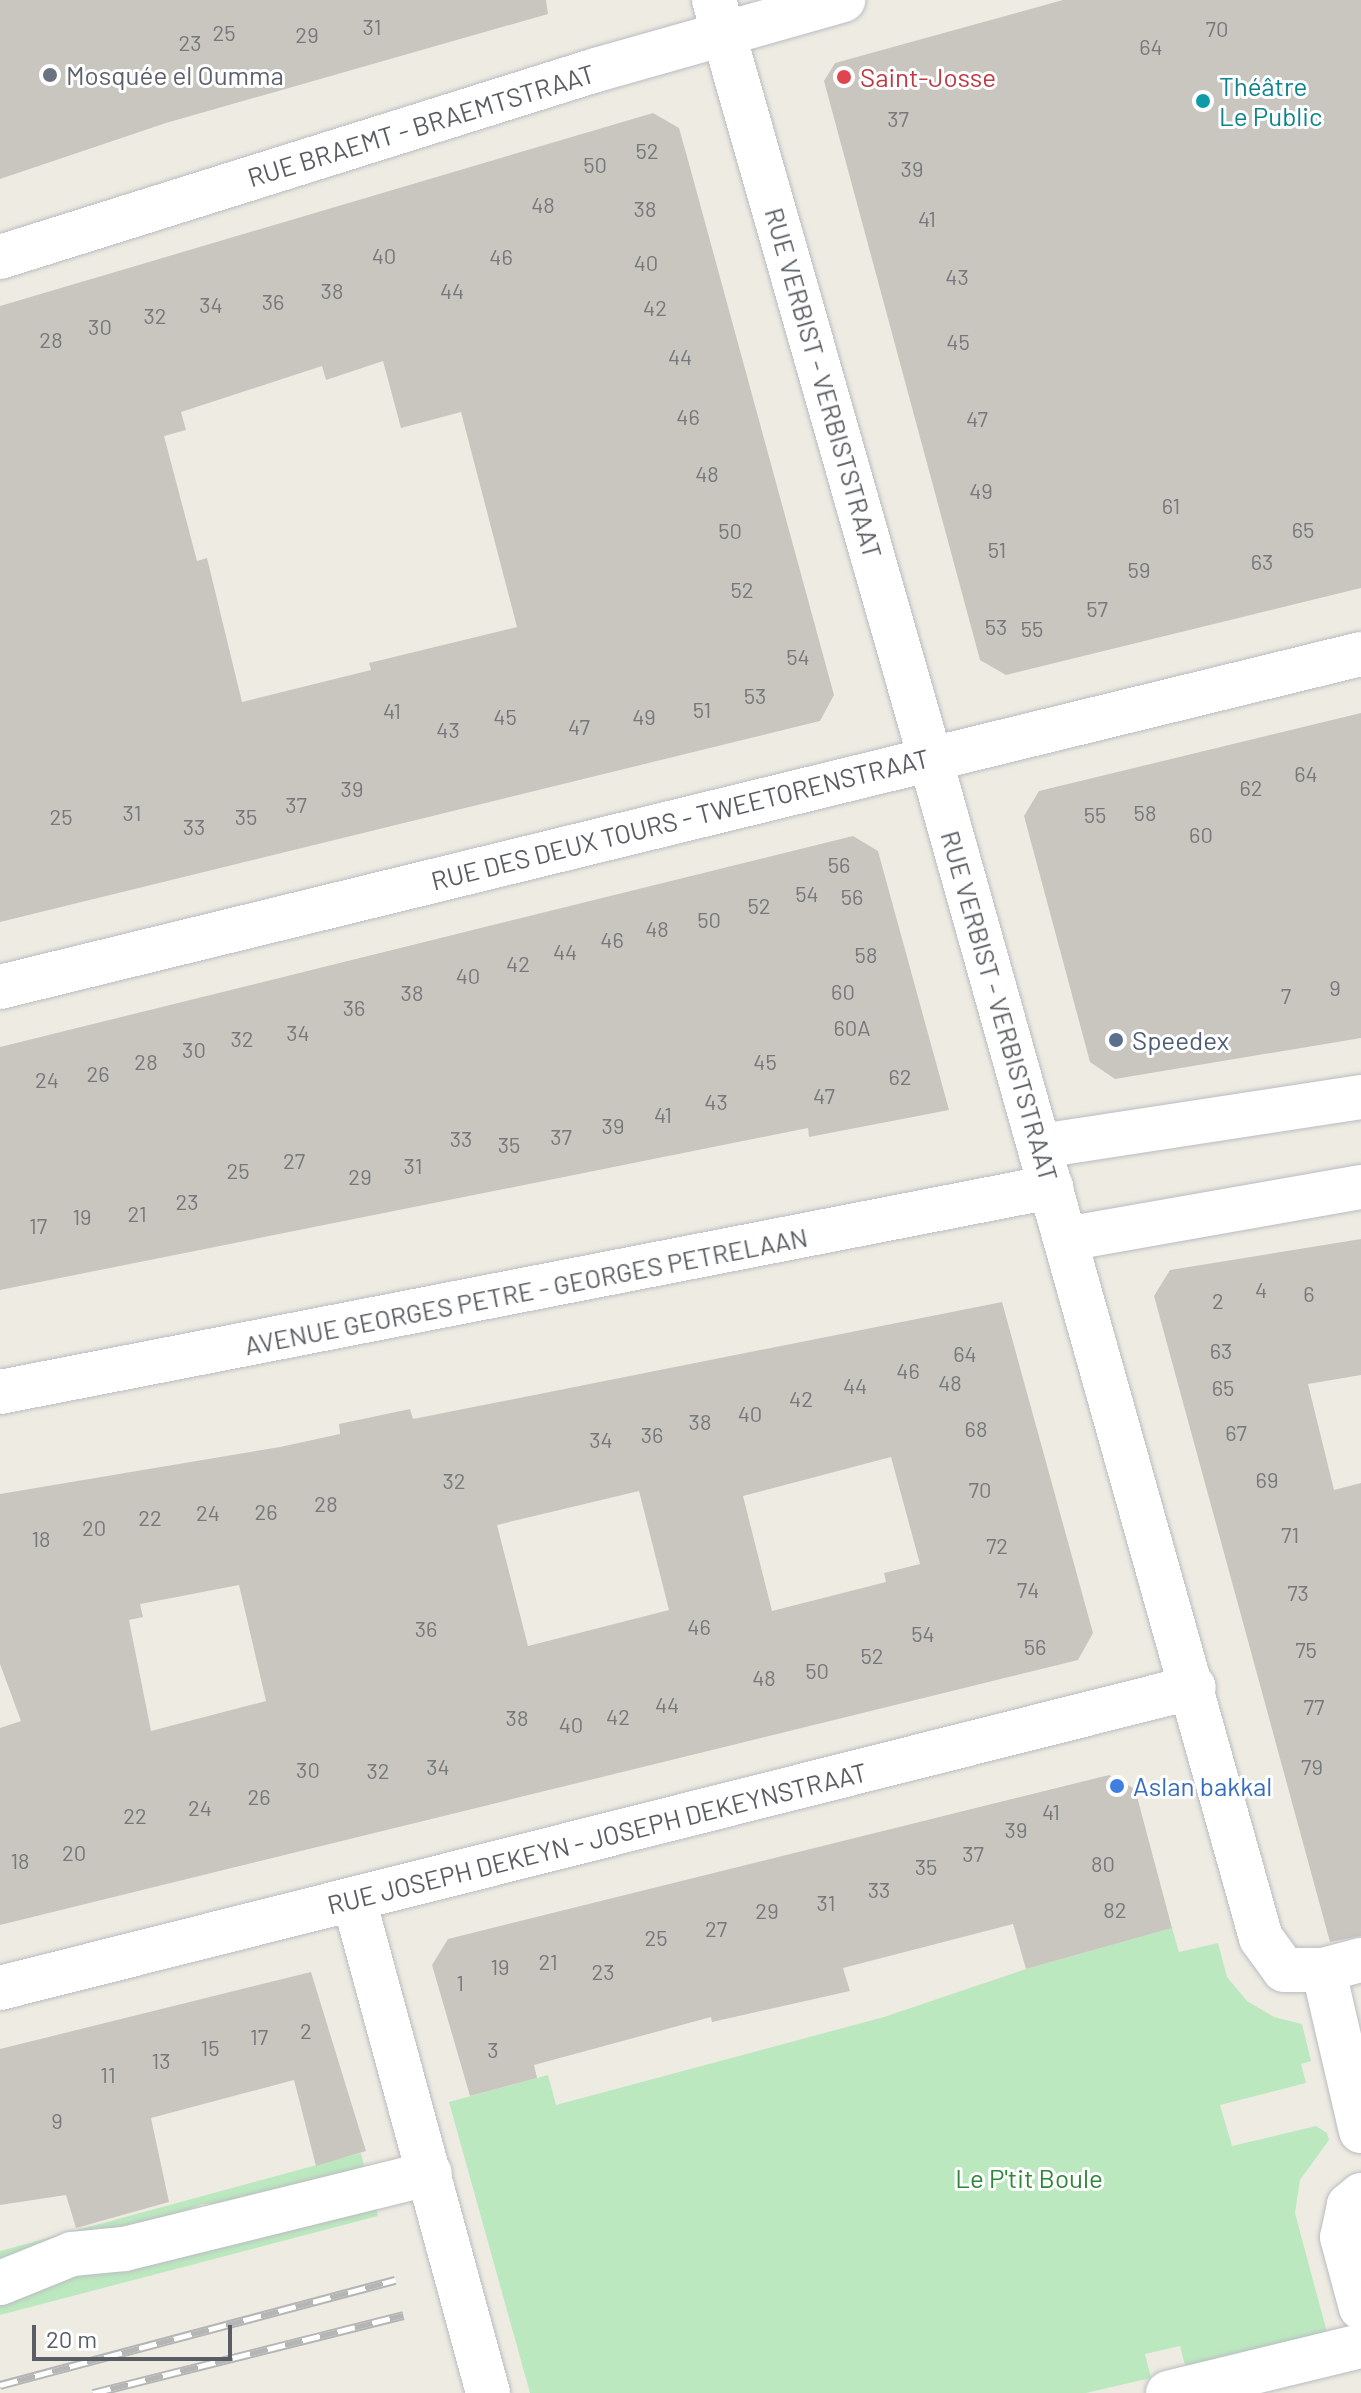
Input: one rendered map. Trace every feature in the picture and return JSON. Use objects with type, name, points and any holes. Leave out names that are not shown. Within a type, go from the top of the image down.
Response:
[{"type":"street","name":"RUE BRAEMT - BRAEMTSTRAAT","points":[[0,257],[718,17],[843,0]]},
{"type":"street","name":"RUE VERBIST - VERBISTSTRAAT","points":[[718,17],[1194,1687],[1261,1938],[1284,1970],[1337,1972],[1361,2131]]},
{"type":"street","name":"RUE DES DEUX TOURS - TWEETORENSTRAAT","points":[[0,987],[1361,654]]},
{"type":"street","name":"AVENUE GEORGES PETRE - GEORGES PETRELAAN","points":[[0,1392],[1361,1097]]},
{"type":"street","points":[[1066,1239],[1361,1187]]},
{"type":"street","name":"RUE JOSEPH DEKEYN - JOSEPH DEKEYNSTRAAT","points":[[0,1988],[1194,1687]]},
{"type":"street","points":[[354,1900],[488,2393]]},
{"type":"street","points":[[0,2283],[72,2254],[124,2249],[430,2173]]},
{"type":"street","points":[[1361,2195],[1349,2205],[1342,2237],[1361,2308]]},
{"type":"street","points":[[1168,2393],[1361,2346]]},
{"type":"green space","name":"Le P'tit Boule","points":[[1172,1928],[1179,1952],[1218,1943],[1227,1977],[1247,2001],[1274,2017],[1302,2024],[1311,2061],[1301,2064],[1306,2083],[1220,2105],[1232,2146],[1316,2126],[1327,2133],[1329,2140],[1300,2180],[1295,2213],[1328,2336],[1186,2369],[1180,2346],[1145,2354],[1151,2378],[1086,2393],[530,2393],[449,2102],[548,2075],[556,2105],[884,2017],[1026,1969]]},
{"type":"green space","points":[[361,2153],[364,2166],[264,2204],[202,2204],[112,2241],[0,2266],[0,2251]]},
{"type":"green space","points":[[374,2200],[378,2216],[0,2315],[0,2294]]},
{"type":"building","points":[[0,0],[546,0],[548,14],[166,123],[0,179]]},
{"type":"building","points":[[1063,0],[1361,0],[1361,588],[1006,675],[980,660],[824,81],[835,63]]},
{"type":"building","points":[[653,113],[679,128],[834,695],[820,721],[0,922],[0,306]],"holes":[[[383,361],[401,428],[461,412],[517,627],[369,663],[371,670],[242,702],[207,558],[197,561],[164,436],[186,430],[181,412],[322,366],[326,380]]]},
{"type":"building","points":[[1361,713],[1361,1038],[1115,1079],[1090,1062],[1024,816],[1039,791]]},
{"type":"building","points":[[853,836],[878,851],[949,1110],[809,1137],[808,1128],[0,1290],[0,1047]]},
{"type":"building","points":[[1361,1239],[1361,1375],[1308,1384],[1334,1490],[1361,1483],[1361,1936],[1330,1942],[1154,1296],[1170,1270]]},
{"type":"building","points":[[1002,1302],[1093,1633],[1078,1660],[0,1925],[0,1728],[21,1721],[0,1664],[0,1494],[280,1447],[340,1434],[339,1424],[410,1409],[413,1419]],"holes":[[[891,1457],[920,1564],[884,1573],[886,1582],[772,1611],[743,1496]],[[639,1491],[669,1610],[528,1646],[497,1525]],[[239,1585],[266,1701],[151,1731],[129,1620],[143,1617],[140,1604]]]},
{"type":"building","points":[[1109,1775],[1135,1789],[1172,1928],[1026,1969],[1013,1924],[843,1968],[850,1991],[712,2022],[711,2017],[534,2065],[537,2078],[470,2096],[432,1965],[448,1939]]},
{"type":"building","points":[[311,1972],[366,2151],[316,2166],[294,2080],[151,2118],[169,2202],[76,2228],[66,2195],[0,2205],[0,2049]]},
{"type":"railway","points":[[0,2385],[395,2280]]},
{"type":"railway","points":[[93,2393],[403,2315]]},
{"type":"place","name":"Mosquée el Oumma","points":[[50,75]]},
{"type":"place","name":"Saint-Josse","points":[[844,77]]},
{"type":"place","name":"Théâtre Le Public","points":[[1203,101]]},
{"type":"place","name":"Speedex","points":[[1116,1040]]},
{"type":"place","name":"Aslan bakkal","points":[[1117,1786]]}]
